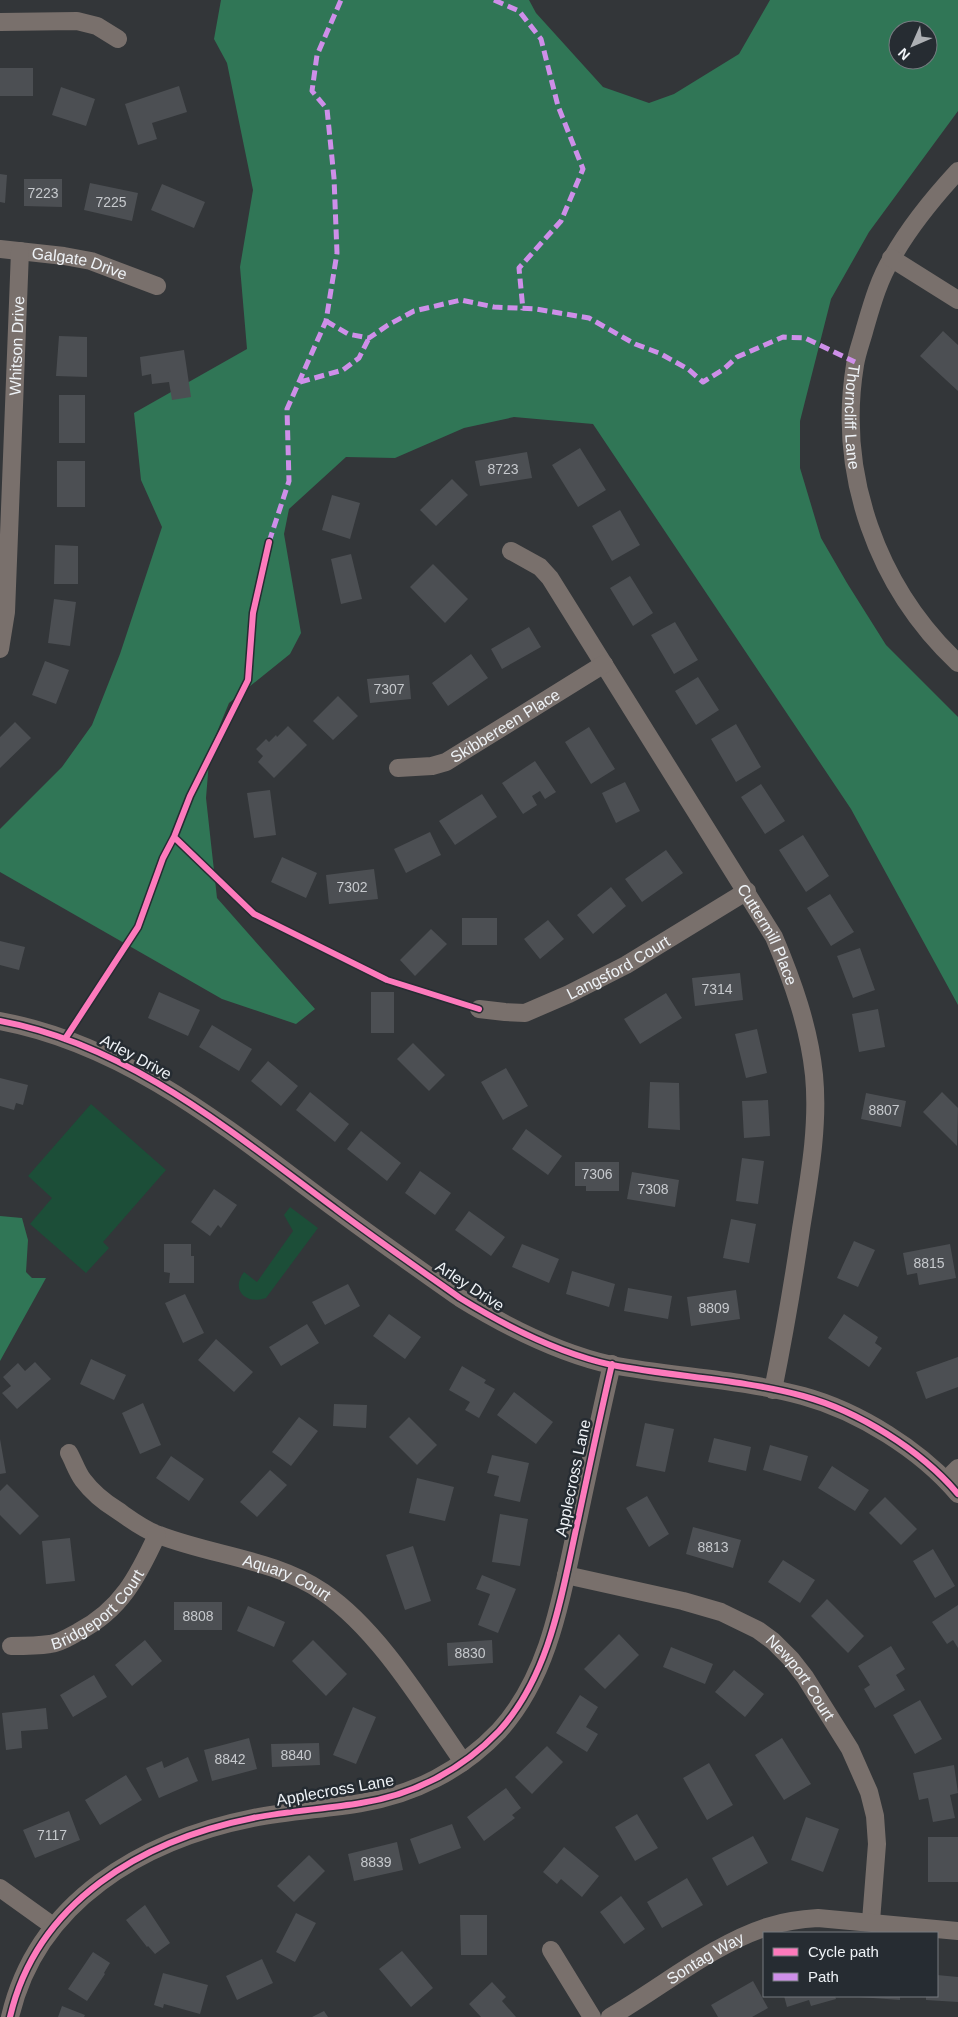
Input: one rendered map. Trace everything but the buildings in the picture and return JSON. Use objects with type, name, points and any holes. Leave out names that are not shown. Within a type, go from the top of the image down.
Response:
[{"type":"street","points":[[0,22],[77,21],[97,26],[118,39]]},
{"type":"street","name":"Thorncliff Lane","points":[[958,171],[933,198],[892,258],[874,296],[855,362],[850,417],[855,474],[863,509],[874,542],[887,570],[905,600],[926,629],[958,663]]},
{"type":"street","name":"Galgate Drive","points":[[0,249],[64,256],[91,262],[157,286]]},
{"type":"street","name":"Whitson Drive","points":[[0,649],[6,612],[20,251]]},
{"type":"street","points":[[892,258],[958,300]]},
{"type":"street","name":"Cuttermill Place","points":[[510,551],[540,567],[550,578],[774,937],[790,975],[802,1011],[814,1076],[816,1107],[813,1148],[783,1342],[772,1390]]},
{"type":"street","name":"Skibbereen Place","points":[[398,768],[432,766],[446,762],[604,664]]},
{"type":"street","name":"Langsford Court","points":[[479,1009],[525,1013],[569,994],[626,965],[747,891]]},
{"type":"street","name":"Arley Drive","points":[[0,1021],[65,1039],[116,1060],[174,1092],[361,1228],[476,1308],[492,1317],[574,1354],[612,1364],[772,1390],[818,1401],[869,1424],[952,1474],[958,1494]]},
{"type":"street","name":"Applecross Lane","points":[[10,2017],[21,1983],[31,1961],[54,1926],[82,1896],[107,1877],[136,1859],[194,1833],[253,1818],[362,1803],[393,1796],[432,1782],[462,1762],[498,1731],[528,1689],[545,1652],[566,1575],[612,1364]]},
{"type":"street","name":"Aquary Court","points":[[69,1453],[82,1479],[96,1495],[127,1518],[157,1535],[283,1571],[323,1592],[353,1617],[369,1634],[393,1664],[462,1762]]},
{"type":"street","name":"Bridgeport Court","points":[[11,1646],[56,1642],[99,1620],[115,1606],[130,1587],[157,1535]]},
{"type":"street","name":"Newport Court","points":[[566,1575],[683,1601],[721,1612],[758,1630],[773,1641],[791,1659],[805,1677],[850,1749],[869,1792],[875,1816],[877,1844],[871,1921]]},
{"type":"street","points":[[0,1888],[54,1926]]},
{"type":"street","name":"Sontag Way","points":[[610,2017],[711,1954],[758,1930],[797,1920],[818,1918],[871,1921],[958,1931]]},
{"type":"street","points":[[551,1950],[592,2017]]},
{"type":"green space","points":[[221,0],[529,0],[536,13],[603,87],[649,103],[674,94],[739,54],[770,0],[958,0],[958,111],[869,232],[831,299],[800,421],[800,468],[821,538],[886,645],[958,717],[958,1005],[851,809],[593,424],[514,417],[464,428],[395,458],[346,457],[289,509],[284,534],[301,633],[290,654],[229,703],[210,749],[206,798],[217,898],[315,1009],[296,1024],[222,999],[0,872],[0,829],[62,767],[92,725],[120,654],[162,527],[141,480],[134,413],[247,349],[240,267],[253,190],[227,63],[214,39]]},
{"type":"green space","points":[[91,1104],[166,1170],[103,1242],[109,1248],[86,1273],[30,1224],[52,1198],[28,1176]]},
{"type":"green space","points":[[290,1207],[318,1228],[266,1298],[259,1300],[247,1298],[240,1290],[240,1279],[244,1272],[257,1282],[293,1231],[284,1215]]},
{"type":"green space","points":[[0,1216],[22,1218],[28,1240],[26,1272],[32,1278],[46,1278],[0,1361]]},
{"type":"marked path","points":[[269,542],[289,481],[287,409],[326,321],[337,253],[334,178],[327,109],[312,91],[317,55],[341,0]]},
{"type":"marked path","points":[[494,0],[519,11],[541,39],[558,106],[583,169],[561,221],[519,268],[523,310]]},
{"type":"marked path","points":[[326,321],[348,334],[369,338],[414,311],[461,300],[494,307],[536,309],[589,318],[635,344],[659,353],[688,369],[703,382],[724,369],[737,357],[783,337],[805,338],[855,362]]},
{"type":"marked path","points":[[300,382],[343,370],[359,358],[369,338]]},
{"type":"cycle path","points":[[174,837],[190,796],[248,680],[253,613],[269,542]]},
{"type":"cycle path","points":[[65,1039],[138,927],[163,858],[174,837],[254,914],[387,980],[479,1009]]},
{"type":"cycle path","points":[[0,1021],[48,1033],[93,1050],[137,1071],[219,1123],[460,1298],[533,1338],[572,1354],[612,1365],[780,1390],[824,1403],[845,1411],[887,1434],[926,1462],[958,1494]]},
{"type":"cycle path","points":[[10,2017],[24,1976],[44,1940],[70,1909],[100,1882],[135,1860],[172,1842],[212,1828],[253,1818],[361,1803],[399,1794],[436,1779],[453,1769],[485,1745],[499,1731],[517,1709],[531,1684],[543,1658],[552,1631],[560,1603],[612,1364]]}]
